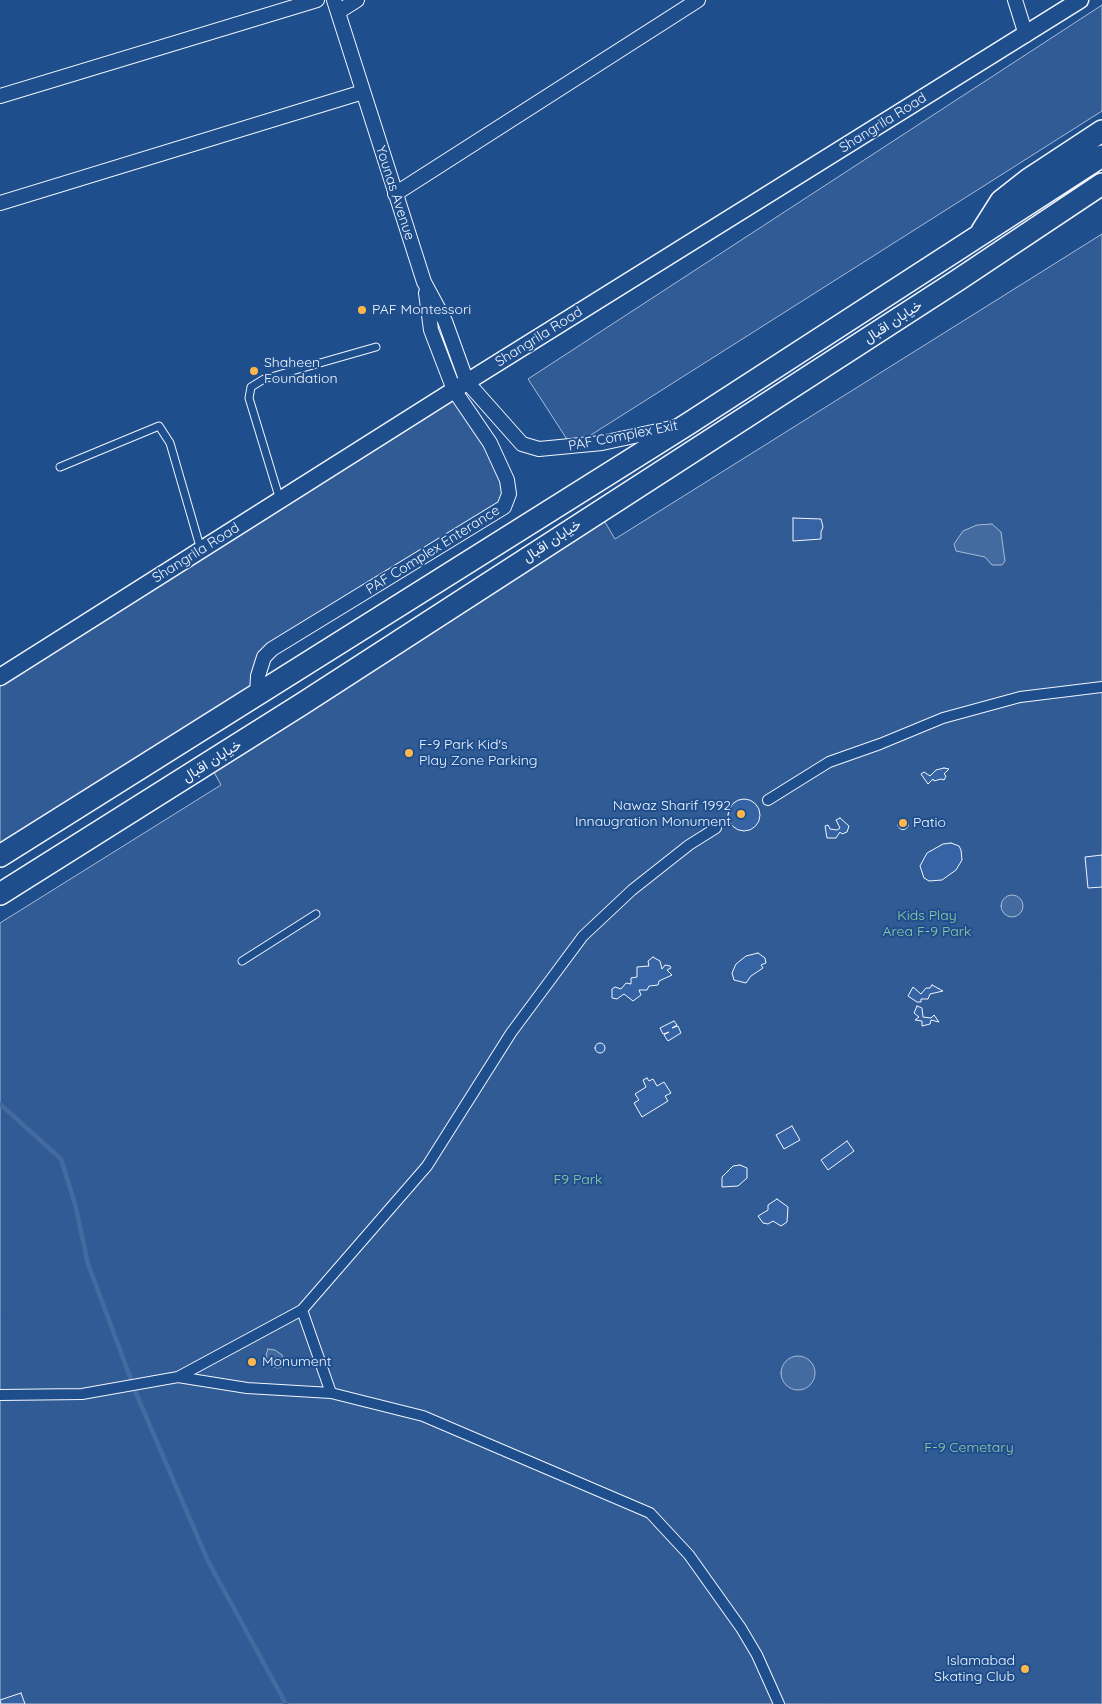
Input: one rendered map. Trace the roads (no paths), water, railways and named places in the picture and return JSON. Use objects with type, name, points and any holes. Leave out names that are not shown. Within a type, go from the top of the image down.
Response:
[{"type":"main road","points":[[980,236],[1001,201],[1029,179],[1102,131]]},
{"type":"main road","name":"خیابان اقبال","points":[[0,856],[688,424],[1102,156]]},
{"type":"main road","name":"خیابان اقبال","points":[[0,894],[302,704],[994,256],[1102,184]]},
{"type":"main road","points":[[994,256],[1018,251],[1102,202]]},
{"type":"street","points":[[0,96],[317,0]]},
{"type":"street","points":[[336,6],[357,0]]},
{"type":"street","points":[[395,194],[698,0]]},
{"type":"street","points":[[1015,0],[1026,35]]},
{"type":"street","name":"Shangrila Road","points":[[0,677],[460,386],[1080,0]]},
{"type":"street","name":"Younas Avenue","points":[[336,6],[424,282]]},
{"type":"street","points":[[0,203],[363,92]]},
{"type":"street","name":"PAF Complex Enterance","points":[[257,695],[258,676],[264,657],[272,649],[504,507],[509,494],[507,480],[490,443],[431,330],[424,282]]},
{"type":"street","name":"PAF Complex Exit","points":[[460,386],[522,444],[539,449],[602,442],[688,424]]},
{"type":"street","points":[[768,800],[829,762],[880,744],[943,718],[1020,698],[1102,687]]},
{"type":"street","points":[[178,1377],[302,1310],[427,1166],[511,1033],[583,936],[632,890],[689,846],[716,828]]},
{"type":"street","points":[[302,1310],[331,1393]]},
{"type":"street","points":[[0,1395],[97,1392],[178,1377],[247,1388],[331,1393],[423,1416],[650,1513],[689,1555],[741,1628],[758,1655],[779,1704]]},
{"type":"lane","points":[[280,500],[249,398],[251,387],[264,379],[376,347]]},
{"type":"lane","points":[[60,467],[159,426],[170,442],[201,550]]},
{"type":"lane","points":[[242,961],[316,914]]},
{"type":"waterway","points":[[0,1104],[61,1159],[75,1204],[88,1264],[136,1393],[208,1561],[286,1704]]},
{"type":"place","name":"PAF Montessori","points":[[362,310]]},
{"type":"place","name":"Shaheen Foundation","points":[[254,371]]},
{"type":"place","name":"F-9 Park Kid's Play Zone Parking","points":[[409,753]]},
{"type":"place","name":"Nawaz Sharif 1992 Innaugration Monument","points":[[741,814]]},
{"type":"place","name":"Patio","points":[[903,823]]},
{"type":"place","name":"Monument","points":[[252,1362]]},
{"type":"place","name":"Islamabad Skating Club","points":[[1025,1669]]},
{"type":"park label","name":"Kids Play Area F-9 Park","points":[[927,924]]},
{"type":"park label","name":"F9 Park","points":[[578,1180]]},
{"type":"park label","name":"F-9 Cemetary","points":[[969,1448]]}]
